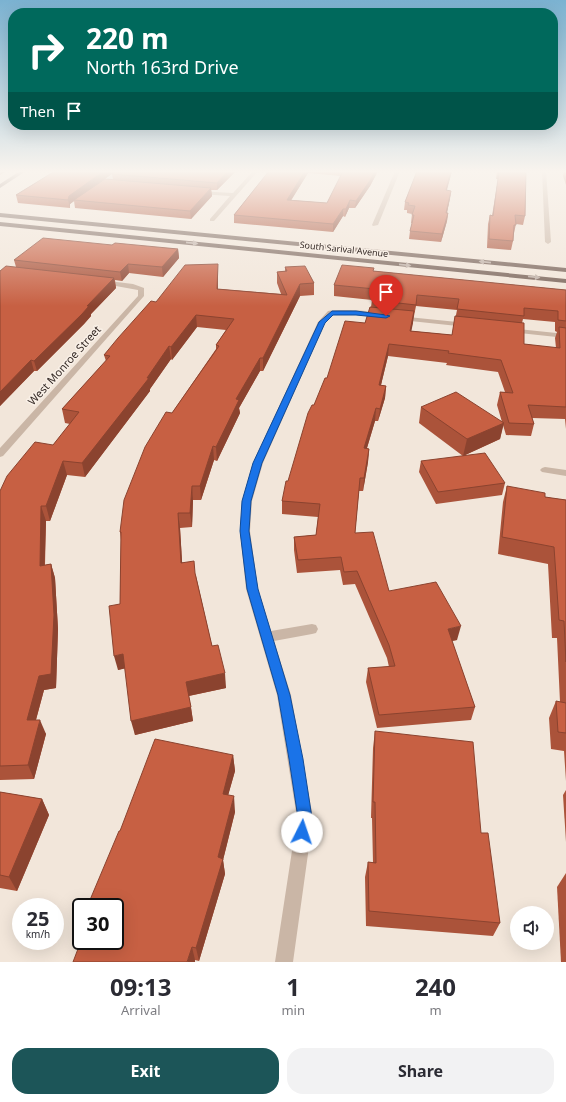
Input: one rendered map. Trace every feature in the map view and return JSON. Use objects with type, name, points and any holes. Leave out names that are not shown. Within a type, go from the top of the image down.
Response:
[{"type":"main road","name":"South Sarival Avenue","points":[[9,216],[566,270]]},
{"type":"main road","name":"South Sarival Avenue","points":[[0,224],[566,281]]},
{"type":"street","points":[[212,220],[216,216]]},
{"type":"street","points":[[375,225],[379,216]]},
{"type":"street","points":[[547,216],[548,242]]},
{"type":"street","name":"West Monroe Street","points":[[0,454],[140,296],[142,289],[134,286],[95,282]]},
{"type":"street","points":[[284,962],[305,818],[284,695],[252,589],[244,531],[247,501],[258,463],[322,322],[332,313],[356,313],[473,326]]},
{"type":"street","points":[[504,330],[566,336]]},
{"type":"street","points":[[546,470],[566,473]]},
{"type":"street","points":[[267,637],[312,629]]},
{"type":"building","points":[[244,216],[338,216],[333,224]]},
{"type":"building","points":[[414,216],[447,216],[442,234],[410,231]]},
{"type":"building","points":[[490,216],[515,216],[516,225],[514,225],[513,241],[489,239]]},
{"type":"building","points":[[43,238],[112,245],[115,243],[178,249],[162,267],[128,264],[120,272],[14,260]]},
{"type":"building","points":[[218,264],[217,289],[287,295],[277,272],[287,271],[285,267],[305,266],[314,283],[300,284],[263,358],[260,358],[236,399],[239,400],[216,447],[213,446],[200,486],[192,486],[190,513],[178,513],[181,563],[194,561],[195,573],[212,646],[218,645],[225,673],[186,682],[191,707],[131,721],[123,654],[114,656],[109,606],[120,604],[120,532],[124,500],[145,447],[166,412],[172,413],[219,346],[216,345],[234,319],[196,315],[171,347],[169,346],[147,378],[149,378],[82,463],[63,461],[46,506],[41,506],[40,566],[51,564],[54,615],[51,674],[39,676],[27,720],[40,720],[28,765],[0,766],[0,491],[7,476],[35,442],[53,445],[79,412],[62,409],[110,356],[104,355],[118,338],[151,301],[156,302],[185,265]]},
{"type":"building","points":[[342,265],[374,268],[373,271],[566,290],[566,321],[558,320],[558,311],[524,308],[524,316],[457,309],[459,299],[417,295],[416,305],[372,300],[375,289],[334,285]]},
{"type":"building","points":[[6,266],[114,278],[87,306],[89,306],[82,314],[34,361],[31,360],[0,392],[0,271]]},
{"type":"building","points":[[370,307],[414,311],[410,331],[452,335],[455,316],[524,323],[524,344],[560,348],[559,327],[566,328],[566,407],[528,405],[534,424],[509,423],[500,392],[513,393],[501,360],[448,353],[449,351],[389,344],[379,385],[386,386],[380,409],[376,408],[364,448],[369,449],[364,478],[360,478],[355,533],[373,532],[389,591],[436,582],[461,626],[448,629],[475,707],[379,715],[368,668],[395,666],[389,645],[357,571],[344,572],[341,557],[298,560],[294,537],[316,535],[320,504],[282,501],[286,481],[288,481],[308,413],[312,405],[314,405],[325,378],[327,378],[345,321],[365,323]]},
{"type":"building","points":[[456,392],[504,423],[467,439],[421,407]]},
{"type":"building","points":[[485,453],[505,483],[438,492],[421,461]]},
{"type":"building","points":[[507,486],[545,493],[545,497],[566,500],[566,662],[564,621],[559,620],[554,547],[502,537]]},
{"type":"building","points":[[556,701],[566,703],[566,733],[558,732]]},
{"type":"building","points":[[375,731],[473,742],[481,833],[488,833],[500,923],[369,911],[368,862],[376,863],[375,802],[373,802]]},
{"type":"building","points":[[155,739],[233,755],[223,794],[234,796],[218,857],[223,859],[196,948],[192,947],[187,962],[73,962],[78,950],[124,950],[124,898],[91,898],[120,831]]},
{"type":"building","points":[[0,792],[42,799],[9,877],[0,875]]},
{"type":"route","points":[[302,832],[305,818],[284,695],[252,589],[244,531],[247,501],[258,463],[322,322],[332,313],[356,313],[386,316]]}]
